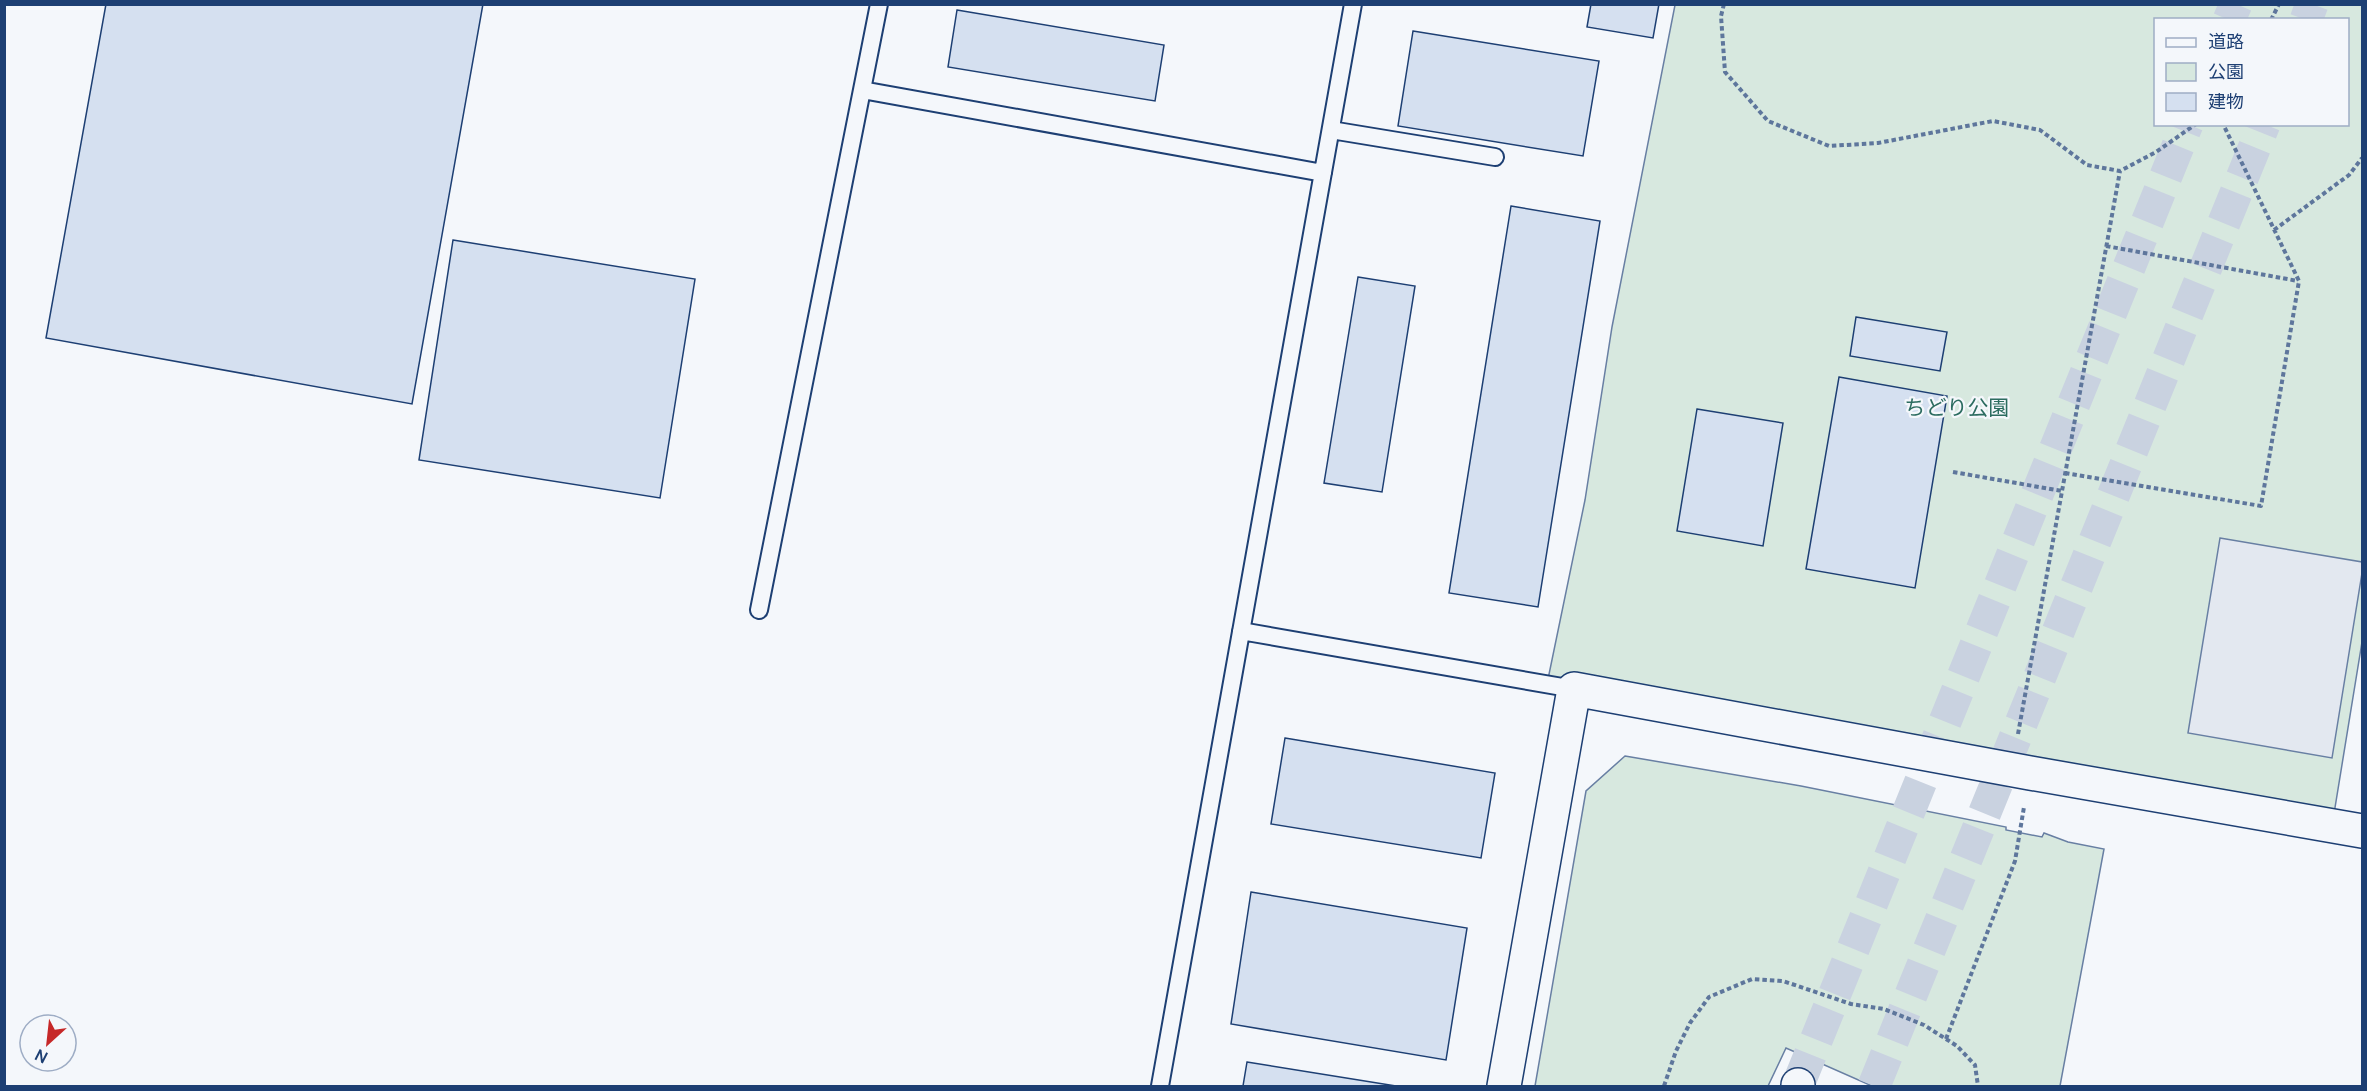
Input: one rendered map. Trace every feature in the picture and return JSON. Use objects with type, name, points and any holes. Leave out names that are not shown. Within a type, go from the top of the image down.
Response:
[{"type":"street","points":[[1504,1086],[1574,688],[2021,771],[2362,831]]},
{"type":"lane","points":[[759,610],[879,4]]},
{"type":"lane","points":[[1160,1086],[1353,4]]},
{"type":"lane","points":[[862,90],[1323,173]]},
{"type":"lane","points":[[1331,130],[1495,157]]},
{"type":"lane","points":[[1241,631],[1574,688]]},
{"type":"path","points":[[1724,4],[1721,16],[1725,72],[1768,121],[1829,146],[1878,143],[1993,121],[2040,130],[2087,165],[2120,171],[2156,152],[2193,126]]},
{"type":"path","points":[[2272,18],[2279,4]]},
{"type":"path","points":[[2066,473],[2261,506],[2299,281],[2224,126]]},
{"type":"path","points":[[2274,230],[2349,175],[2362,158]]},
{"type":"path","points":[[1946,1039],[2015,861],[2021,771],[2062,491],[2120,171]]},
{"type":"path","points":[[2106,246],[2299,281]]},
{"type":"path","points":[[1953,472],[2062,491]]},
{"type":"path","points":[[1664,1086],[1676,1050],[1685,1032],[1709,997],[1752,980],[1783,981],[1851,1004],[1884,1010],[1924,1025],[1957,1046],[1975,1065],[1978,1086]]},
{"type":"green space","name":"ちどり公園","points":[[1675,5],[2362,5],[2362,642],[2332,826],[1547,684],[1585,500],[1612,327]]},
{"type":"green space","points":[[1625,756],[1801,786],[2006,827],[2006,830],[2042,837],[2044,833],[2068,842],[2104,849],[2060,1086],[1872,1086],[1786,1048],[1768,1086],[1535,1086],[1586,791]]},
{"type":"shaded area","points":[[2220,538],[2362,562],[2332,758],[2188,733]]},
{"type":"building","points":[[106,4],[483,4],[412,404],[46,338]]},
{"type":"building","points":[[1591,4],[1659,4],[1653,38],[1587,27]]},
{"type":"building","points":[[957,10],[1164,45],[1155,101],[948,67]]},
{"type":"building","points":[[1413,31],[1599,61],[1583,156],[1398,126]]},
{"type":"building","points":[[1511,206],[1600,221],[1538,607],[1449,593]]},
{"type":"building","points":[[453,240],[695,279],[660,498],[419,460]]},
{"type":"building","points":[[1358,277],[1415,286],[1382,492],[1324,483]]},
{"type":"building","points":[[1856,317],[1947,332],[1940,371],[1850,356]]},
{"type":"building","points":[[1839,377],[1947,396],[1915,588],[1806,569]]},
{"type":"building","points":[[1697,409],[1783,423],[1763,546],[1677,531]]},
{"type":"building","points":[[1285,738],[1495,773],[1481,858],[1271,824]]},
{"type":"building","points":[[1251,892],[1467,928],[1446,1060],[1231,1024]]},
{"type":"building","points":[[1247,1062],[1396,1086],[1243,1086]]},
{"type":"tunnel","points":[[2230,18],[2236,4]]},
{"type":"tunnel","points":[[2307,18],[2312,4]]},
{"type":"tunnel","points":[[1798,1085],[2186,126]]},
{"type":"tunnel","points":[[1874,1086],[2263,126]]}]
